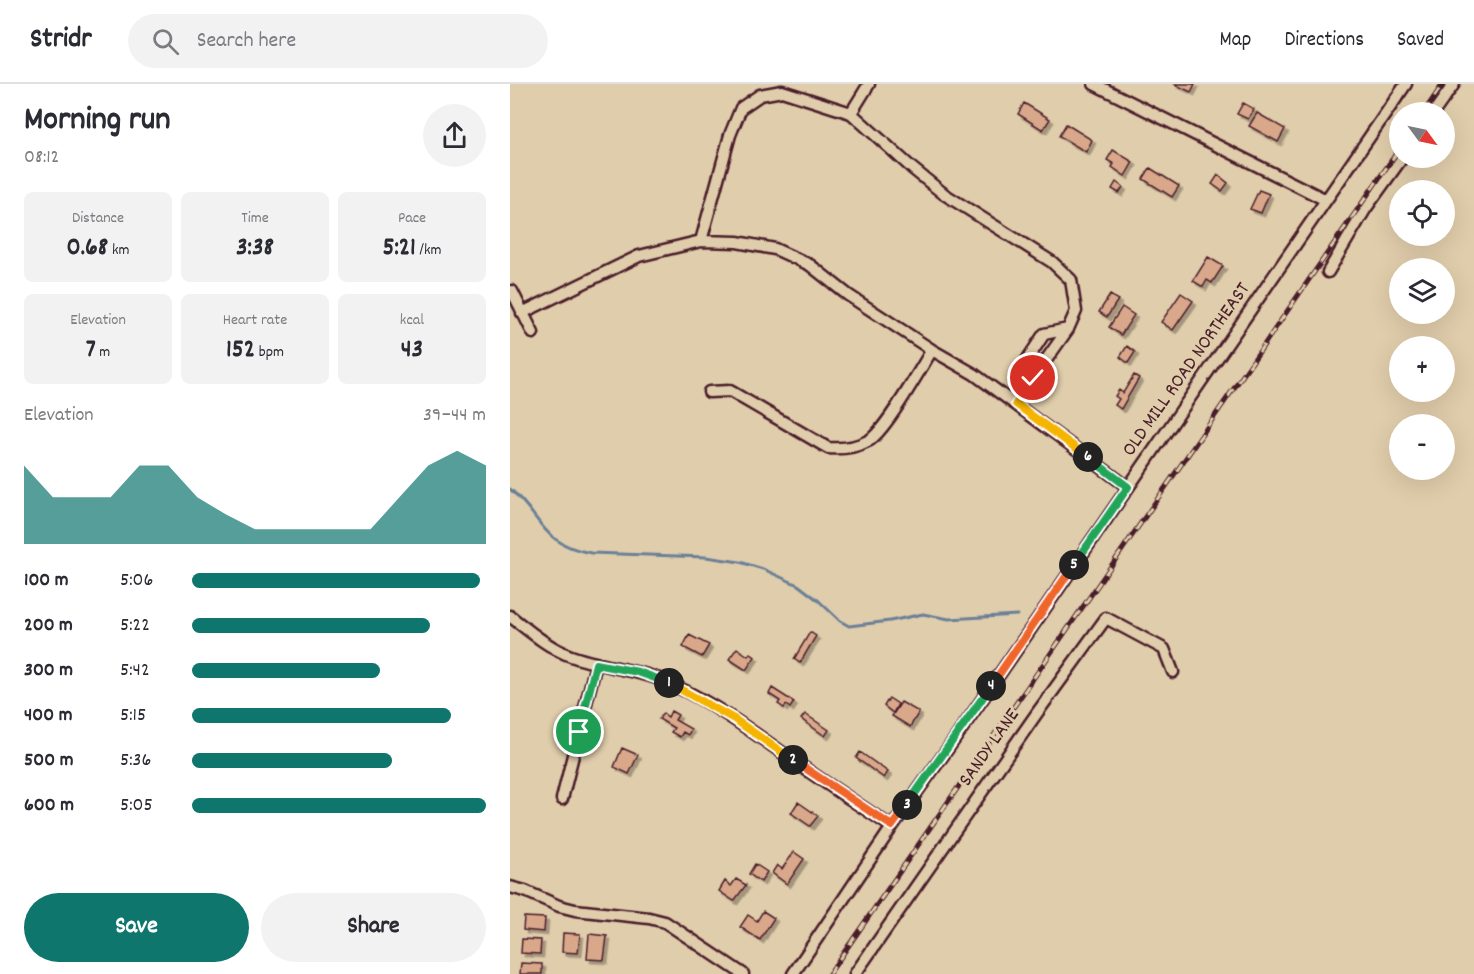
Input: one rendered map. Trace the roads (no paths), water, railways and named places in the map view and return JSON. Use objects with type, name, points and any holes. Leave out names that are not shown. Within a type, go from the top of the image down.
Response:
[{"type":"street","points":[[851,113],[869,84]]},
{"type":"street","points":[[1094,84],[1326,200]]},
{"type":"street","name":"OLD MILL ROAD NORTHEAST","points":[[793,974],[892,826],[957,736],[1406,84]]},
{"type":"street","points":[[1441,102],[1454,84]]},
{"type":"street","points":[[701,241],[730,135],[741,108],[760,95],[782,90],[851,113],[913,170],[944,194],[1052,262],[1071,280],[1076,311],[1068,329],[1016,404]]},
{"type":"street","points":[[1328,272],[1366,208],[1395,168]]},
{"type":"street","points":[[522,313],[639,256],[701,241],[737,242],[775,249],[810,265],[848,295],[932,350],[974,374],[1128,487]]},
{"type":"street","points":[[512,291],[533,333]]},
{"type":"street","points":[[1033,378],[1027,360],[1044,334],[1068,329]]},
{"type":"street","points":[[710,392],[730,391],[828,448],[844,450],[870,441],[889,418],[932,350]]},
{"type":"street","points":[[510,616],[546,643],[569,656],[638,672],[671,684],[698,698],[734,719],[892,826]]},
{"type":"street","name":"SANDY LANE","points":[[855,974],[1036,713],[1106,618],[1164,650],[1173,672]]},
{"type":"street","points":[[562,799],[596,664]]},
{"type":"street","points":[[510,887],[567,908],[665,922],[743,974]]},
{"type":"waterway","points":[[510,489],[552,536],[574,549],[591,553],[706,557],[740,562],[763,569],[798,585],[849,626],[923,614],[949,619],[1017,615]]},
{"type":"railway","points":[[1431,102],[1443,84]]},
{"type":"railway","points":[[829,974],[1389,164]]}]
